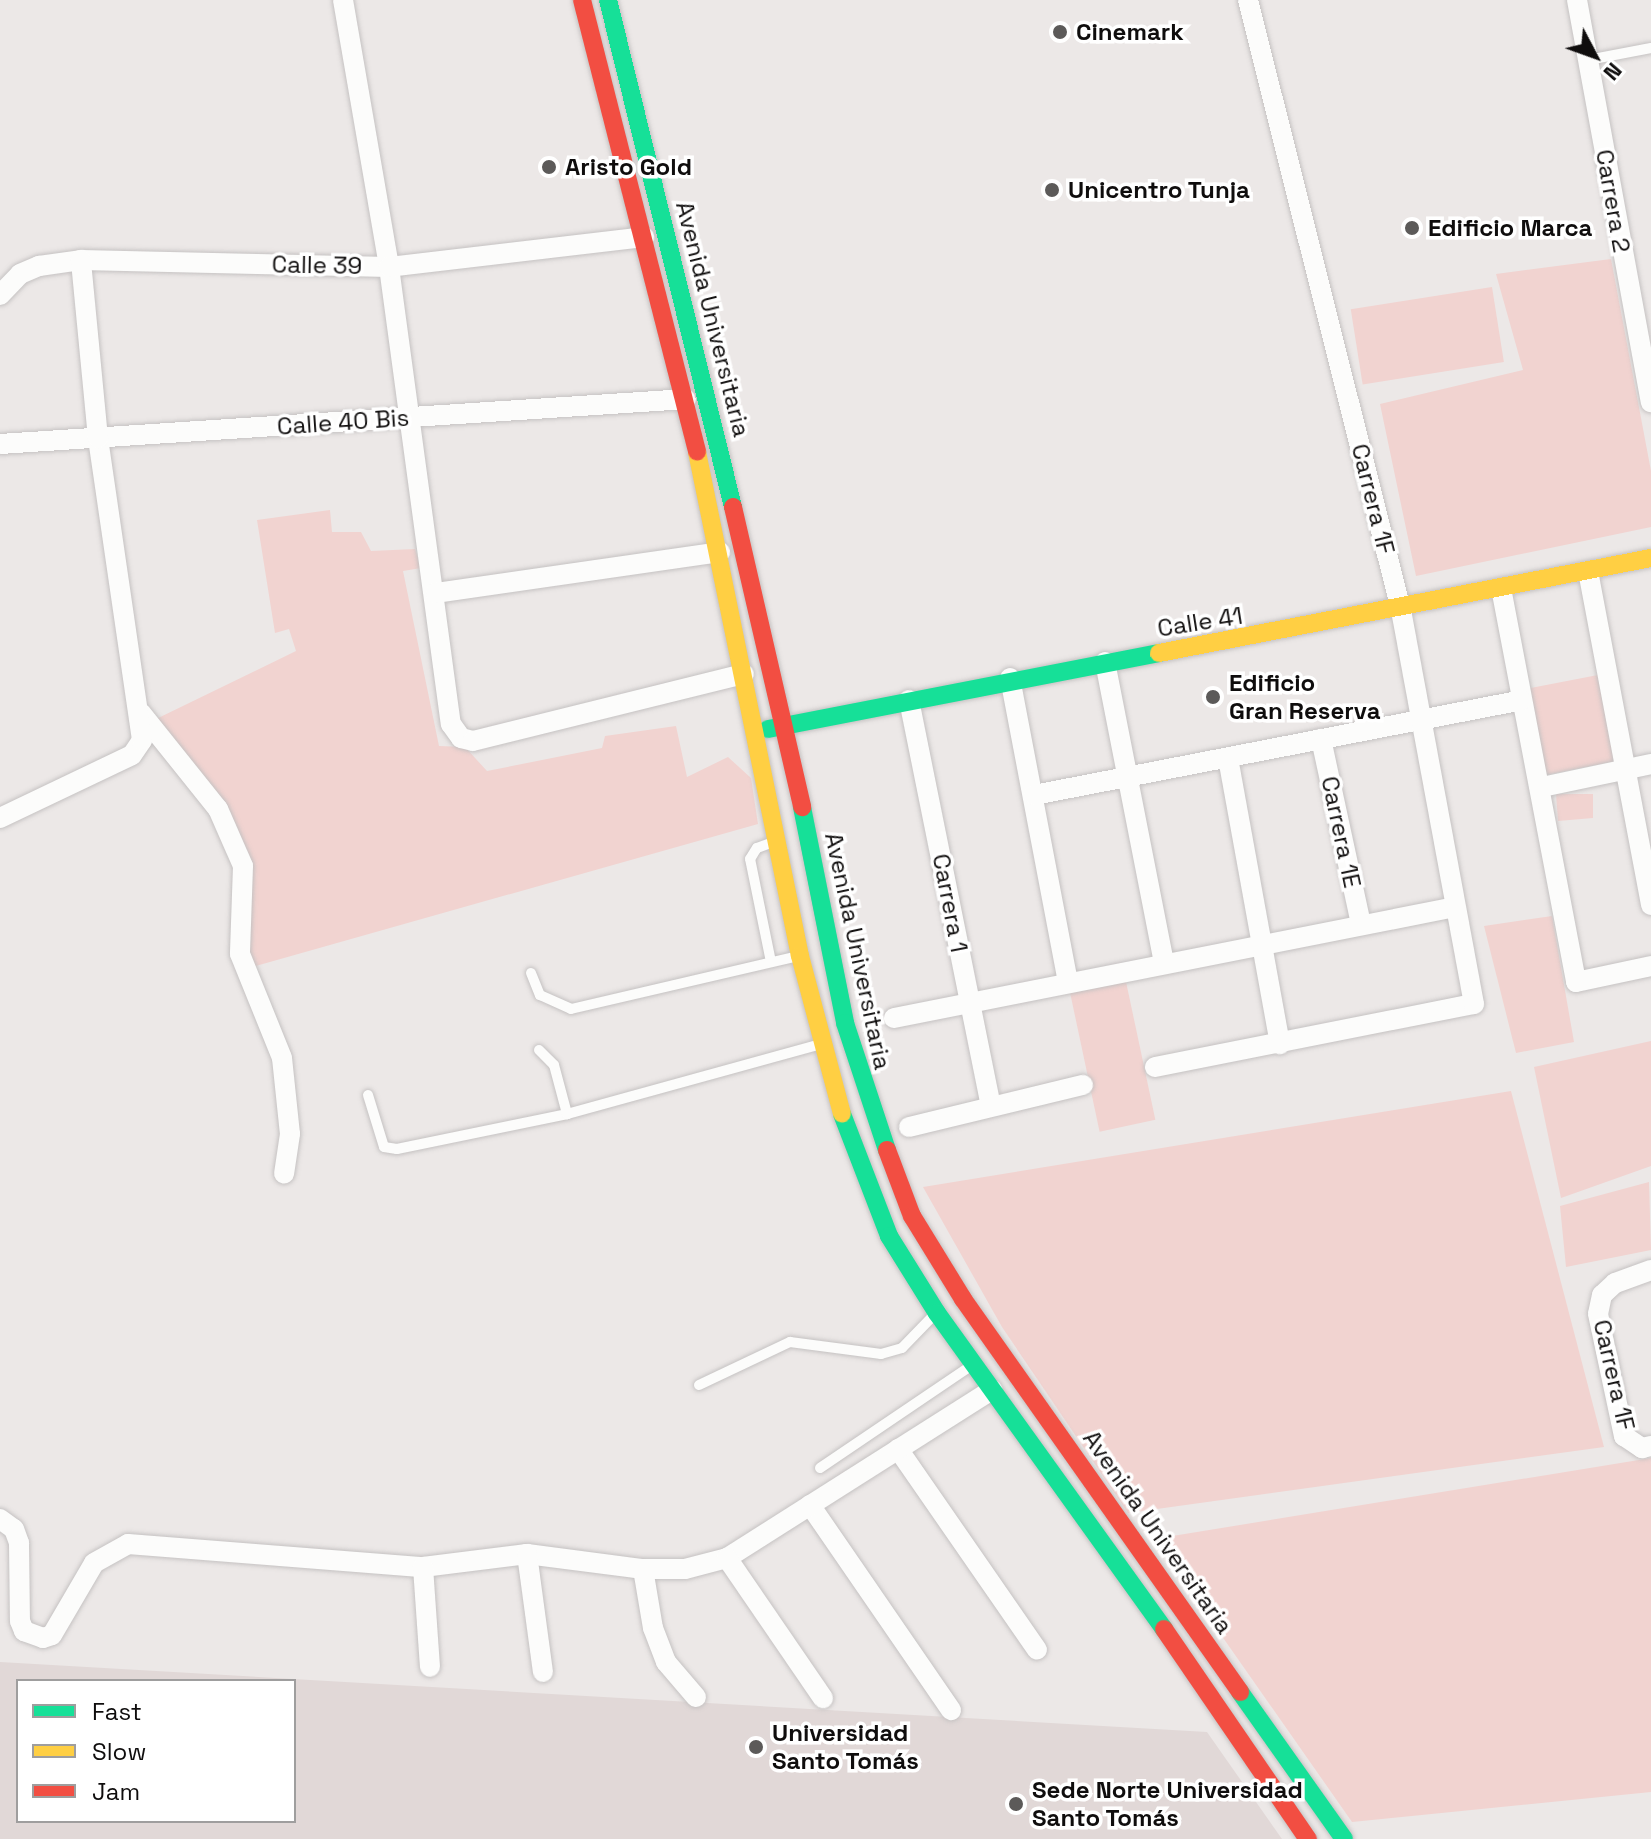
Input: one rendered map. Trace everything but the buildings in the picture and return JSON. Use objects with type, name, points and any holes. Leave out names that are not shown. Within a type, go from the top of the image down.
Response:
[{"type":"main road","name":"Avenida Universitaria","points":[[582,0],[686,399],[820,1045],[889,1236],[937,1313],[1198,1676],[1308,1839]]},
{"type":"main road","name":"Avenida Universitaria","points":[[608,0],[786,724],[849,1036],[862,1086],[912,1216],[963,1299],[1344,1839]]},
{"type":"main road","name":"Calle 41","points":[[756,732],[1010,678],[1401,610],[1651,558]]},
{"type":"street","points":[[343,0],[389,267],[406,418],[436,593],[451,724],[461,738],[473,741],[744,674]]},
{"type":"street","name":"Carrera 1F","points":[[1248,0],[1401,610],[1474,1004],[1280,1044]]},
{"type":"street","name":"Carrera 2","points":[[1577,0],[1643,335],[1651,402]]},
{"type":"street","name":"Calle 39","points":[[0,295],[20,274],[39,266],[81,260],[389,267],[644,237]]},
{"type":"street","points":[[0,818],[132,755],[142,740],[141,713],[98,438],[81,260]]},
{"type":"street","name":"Calle 40 Bis","points":[[0,444],[686,399]]},
{"type":"street","points":[[436,593],[720,552]]},
{"type":"street","points":[[1588,571],[1628,769],[1651,905]]},
{"type":"street","points":[[1501,588],[1521,700],[1542,787],[1576,982],[1651,966]]},
{"type":"street","points":[[1105,662],[1131,774],[1164,963]]},
{"type":"street","points":[[1010,678],[1068,983]]},
{"type":"street","name":"Carrera 1","points":[[909,700],[991,1106]]},
{"type":"street","points":[[1034,795],[1521,700]]},
{"type":"street","points":[[141,713],[218,809],[239,855],[240,954],[284,1071],[290,1134],[284,1174]]},
{"type":"street","name":"Carrera 1E","points":[[1321,739],[1361,924]]},
{"type":"street","points":[[1155,1067],[1280,1044],[1228,758]]},
{"type":"street","points":[[1542,787],[1651,764]]},
{"type":"street","points":[[894,1018],[1455,907]]},
{"type":"street","points":[[909,1127],[1083,1085]]},
{"type":"street","name":"Carrera 1F","points":[[1646,1447],[1624,1436],[1598,1314],[1602,1295],[1615,1283],[1651,1270]]},
{"type":"street","points":[[0,1519],[14,1529],[19,1543],[20,1621],[24,1631],[43,1638],[52,1635],[94,1563],[128,1544],[423,1567],[527,1554],[643,1569],[685,1569],[727,1558],[992,1390]]},
{"type":"street","points":[[898,1449],[1037,1650]]},
{"type":"street","points":[[810,1505],[951,1710]]},
{"type":"street","points":[[527,1554],[543,1672]]},
{"type":"street","points":[[727,1558],[823,1698]]},
{"type":"street","points":[[423,1567],[430,1667]]},
{"type":"street","points":[[643,1569],[653,1628],[666,1662],[696,1697]]},
{"type":"lane","points":[[1588,60],[1651,48]]},
{"type":"lane","points":[[771,962],[750,859],[757,848],[778,841]]},
{"type":"lane","points":[[531,973],[540,995],[571,1009],[800,956]]},
{"type":"lane","points":[[368,1095],[384,1147],[397,1149],[567,1114],[820,1045]]},
{"type":"lane","points":[[539,1050],[554,1065],[567,1114]]},
{"type":"lane","points":[[699,1385],[790,1342],[881,1354],[902,1348],[937,1313]]},
{"type":"lane","points":[[820,1468],[973,1364]]},
{"type":"shaded area","points":[[1611,259],[1651,471],[1651,527],[1416,576],[1380,404],[1523,370],[1496,274]]},
{"type":"shaded area","points":[[1492,287],[1504,362],[1363,384],[1351,309]]},
{"type":"shaded area","points":[[330,510],[332,532],[361,532],[371,551],[415,549],[421,568],[403,571],[439,746],[465,747],[487,771],[602,748],[605,736],[676,726],[687,777],[728,757],[751,778],[758,824],[252,967],[247,949],[250,886],[235,823],[152,721],[296,651],[289,629],[275,633],[257,520]]},
{"type":"shaded area","points":[[1603,674],[1620,760],[1546,775],[1529,688]]},
{"type":"shaded area","points":[[1556,794],[1593,794],[1593,818],[1558,821]]},
{"type":"shaded area","points":[[1552,916],[1574,1042],[1516,1053],[1484,926]]},
{"type":"shaded area","points":[[1125,977],[1155,1120],[1100,1132],[1069,989]]},
{"type":"shaded area","points":[[1651,1041],[1651,1166],[1561,1198],[1534,1067]]},
{"type":"shaded area","points":[[1511,1091],[1604,1447],[1128,1513],[1002,1327],[923,1187]]},
{"type":"shaded area","points":[[1649,1182],[1651,1250],[1566,1267],[1560,1206]]},
{"type":"shaded area","points":[[1651,1458],[1651,1792],[1352,1822],[1154,1539]]},
{"type":"shaded area","name":"Universidad Santo Tomás","points":[[0,1662],[293,1679],[16,1679],[16,1823],[296,1823],[296,1679],[1207,1732],[1282,1839],[0,1839]]},
{"type":"traffic: fast","points":[[608,0],[733,507]]},
{"type":"traffic: fast","points":[[768,729],[1159,653]]},
{"type":"traffic: fast","points":[[802,807],[845,1023],[887,1150]]},
{"type":"traffic: fast","points":[[842,1114],[889,1236],[937,1313],[1164,1629]]},
{"type":"traffic: fast","points":[[1240,1692],[1344,1839]]},
{"type":"traffic: slow","points":[[697,452],[800,956],[842,1114]]},
{"type":"traffic: slow","points":[[1159,653],[1651,558]]},
{"type":"traffic: jam","points":[[582,0],[697,452]]},
{"type":"traffic: jam","points":[[733,507],[802,807]]},
{"type":"traffic: jam","points":[[887,1150],[912,1216],[963,1299],[1240,1692]]},
{"type":"traffic: jam","points":[[1164,1629],[1308,1839]]},
{"type":"place","name":"Cinemark","points":[[1060,32]]},
{"type":"place","name":"Aristo Gold","points":[[549,167]]},
{"type":"place","name":"Unicentro Tunja","points":[[1052,190]]},
{"type":"place","name":"Edificio Marca","points":[[1412,228]]},
{"type":"place","name":"Edificio Gran Reserva","points":[[1213,697]]},
{"type":"place","name":"Universidad Santo Tomás","points":[[756,1747]]},
{"type":"place","name":"Sede Norte Universidad Santo Tomás","points":[[1016,1804]]}]
